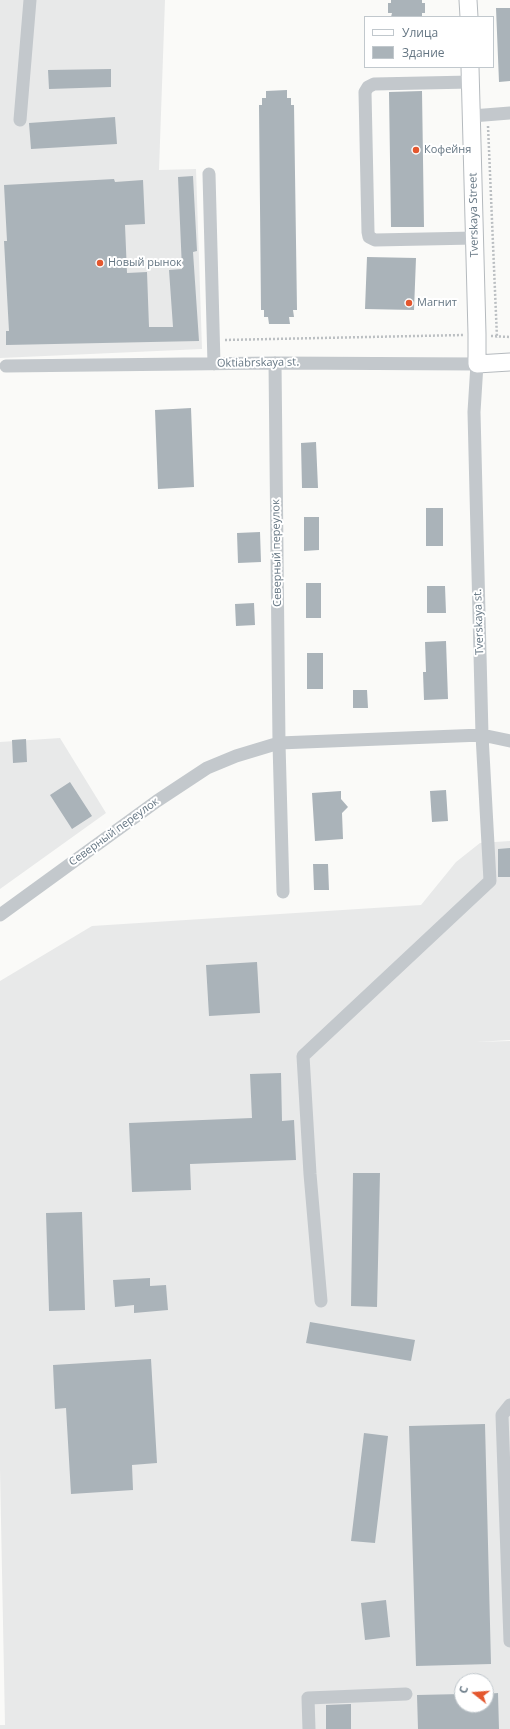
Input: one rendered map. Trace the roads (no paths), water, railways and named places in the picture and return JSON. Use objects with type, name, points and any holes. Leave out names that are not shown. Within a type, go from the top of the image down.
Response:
[{"type":"main road","points":[[468,0],[469,16]]},
{"type":"main road","name":"Tverskaya Street","points":[[470,75],[480,115],[475,238],[477,364]]},
{"type":"main road","name":"Oktiabrskaya st.","points":[[477,364],[510,362]]},
{"type":"street","points":[[20,120],[30,0]]},
{"type":"street","points":[[470,75],[374,84],[368,86],[365,92],[368,232],[370,237],[375,240],[475,238]]},
{"type":"street","points":[[480,115],[510,113]]},
{"type":"street","points":[[209,174],[215,341],[214,364]]},
{"type":"street","name":"Oktiabrskaya st.","points":[[6,366],[275,363],[477,364]]},
{"type":"street","name":"Северный переулок","points":[[275,363],[279,743],[283,892]]},
{"type":"street","name":"Tverskaya st.","points":[[321,1301],[310,1174],[303,1056],[490,881],[482,735],[474,412],[477,364]]},
{"type":"street","points":[[279,743],[482,735],[510,741]]},
{"type":"street","name":"Северный переулок","points":[[0,915],[157,801],[207,768],[236,756],[279,743]]},
{"type":"street","points":[[510,1405],[502,1415],[510,1641]]},
{"type":"street","points":[[309,1729],[308,1698],[406,1694]]},
{"type":"place","name":"Кофейня","points":[[416,150]]},
{"type":"place","name":"Новый рынок","points":[[100,263]]},
{"type":"place","name":"Магнит","points":[[409,303]]}]
